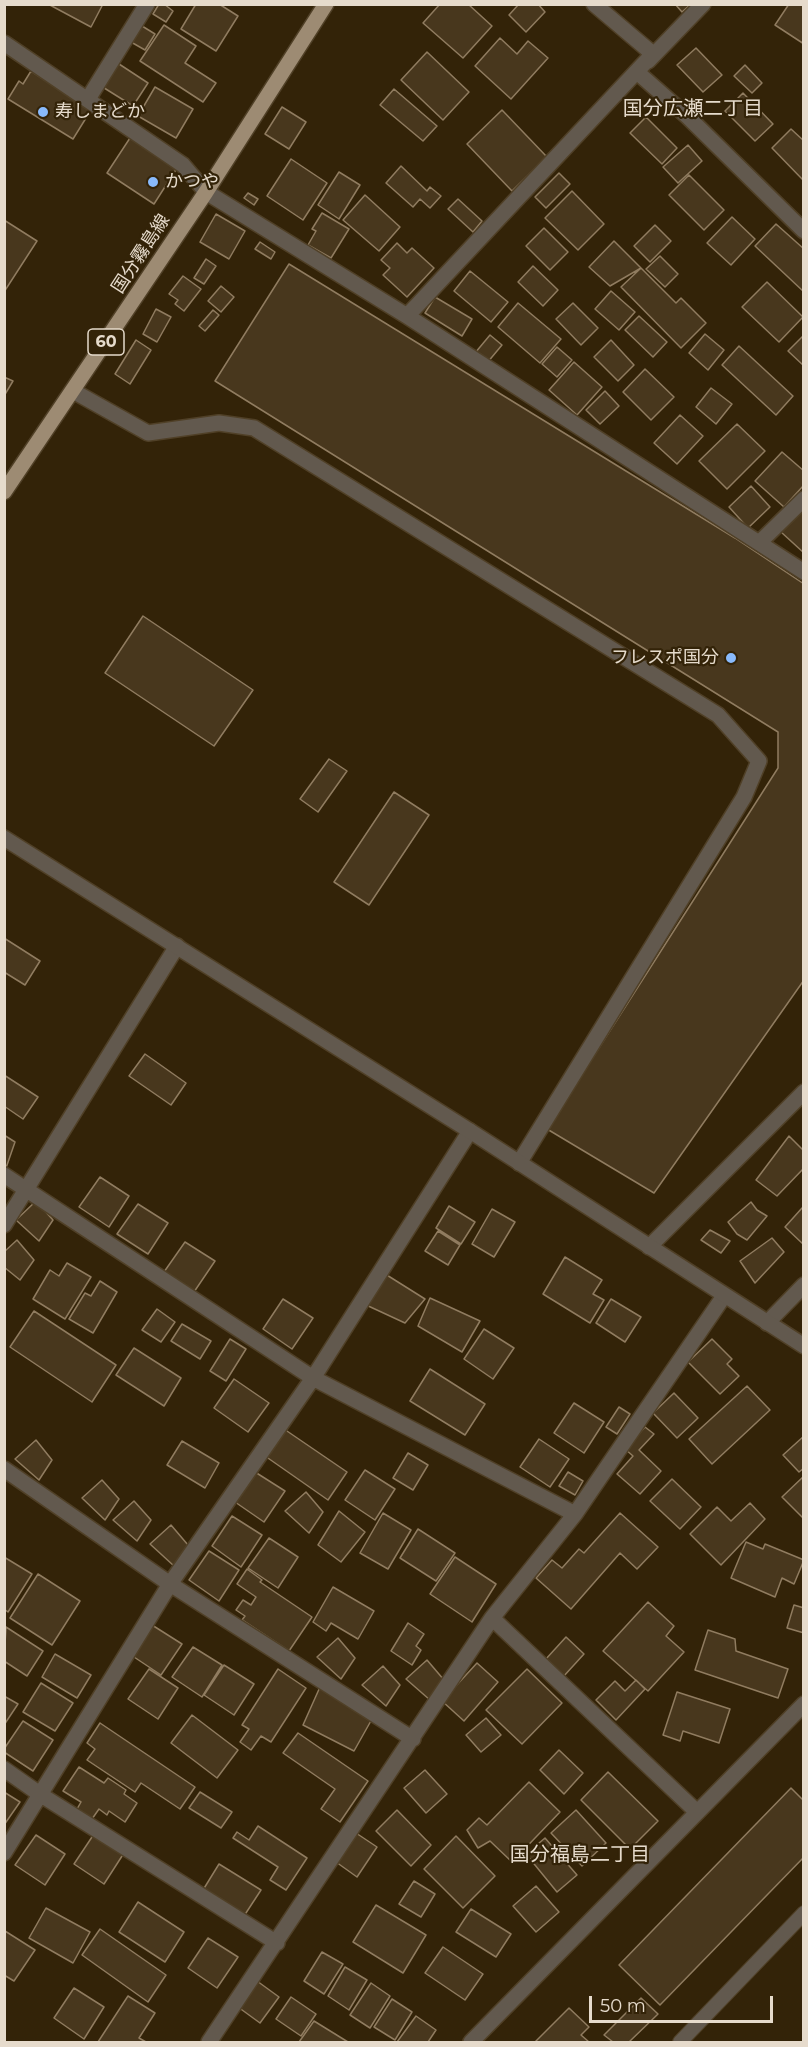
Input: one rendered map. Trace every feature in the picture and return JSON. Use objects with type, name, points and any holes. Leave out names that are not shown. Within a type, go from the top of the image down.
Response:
[{"type":"main road","name":"国分霧島線","points":[[4,492],[206,192],[326,4]]},
{"type":"street","points":[[88,99],[147,4]]},
{"type":"street","points":[[594,4],[653,54],[637,72]]},
{"type":"street","points":[[407,316],[703,4]]},
{"type":"street","points":[[4,43],[183,165],[206,192],[407,316],[804,572]]},
{"type":"street","points":[[637,72],[688,117],[804,231]]},
{"type":"street","points":[[73,391],[148,433],[219,423],[254,428],[718,715],[759,761],[744,797],[519,1163]]},
{"type":"street","points":[[759,543],[804,499]]},
{"type":"street","points":[[4,838],[470,1131],[804,1346]]},
{"type":"street","points":[[4,1225],[177,946]]},
{"type":"street","points":[[649,1247],[804,1092]]},
{"type":"street","points":[[4,1852],[42,1795],[170,1584],[313,1378],[470,1131]]},
{"type":"street","points":[[4,1176],[313,1378],[575,1514]]},
{"type":"street","points":[[767,1323],[804,1285]]},
{"type":"street","points":[[209,2043],[492,1618],[575,1514],[724,1296]]},
{"type":"street","points":[[4,1469],[170,1584],[413,1738]]},
{"type":"street","points":[[492,1618],[697,1812]]},
{"type":"street","points":[[471,2043],[804,1704]]},
{"type":"street","points":[[4,1769],[277,1943]]},
{"type":"lane","points":[[680,2043],[804,1913]]},
{"type":"building","points":[[48,4],[103,4],[91,27]]},
{"type":"building","points":[[159,4],[164,4],[173,11],[166,22],[153,14]]},
{"type":"building","points":[[196,4],[219,4],[238,16],[216,51],[181,29]]},
{"type":"building","points":[[440,4],[468,4],[492,26],[463,58],[423,23]]},
{"type":"building","points":[[519,4],[538,4],[545,12],[526,32],[509,15]]},
{"type":"building","points":[[675,4],[691,4],[682,12]]},
{"type":"building","points":[[789,4],[804,4],[804,44],[775,25]]},
{"type":"building","points":[[164,25],[196,46],[185,63],[216,83],[203,102],[140,61]]},
{"type":"building","points":[[142,26],[155,34],[145,50],[131,42]]},
{"type":"building","points":[[500,38],[517,54],[528,41],[548,58],[511,99],[475,66]]},
{"type":"building","points":[[696,48],[722,75],[703,92],[677,65]]},
{"type":"building","points":[[427,52],[469,92],[443,120],[401,80]]},
{"type":"building","points":[[116,62],[148,83],[133,106],[101,86]]},
{"type":"building","points":[[745,65],[762,83],[752,93],[734,76]]},
{"type":"building","points":[[31,71],[91,110],[73,139],[8,99],[19,81],[23,84]]},
{"type":"building","points":[[155,87],[193,109],[176,138],[138,116]]},
{"type":"building","points":[[394,89],[437,126],[423,141],[380,105]]},
{"type":"building","points":[[743,93],[773,124],[755,141],[725,111]]},
{"type":"building","points":[[282,107],[306,122],[289,149],[265,134]]},
{"type":"building","points":[[502,110],[547,157],[512,191],[467,144]]},
{"type":"building","points":[[646,117],[677,148],[662,164],[630,133]]},
{"type":"building","points":[[791,129],[804,141],[803,180],[772,148]]},
{"type":"building","points":[[130,138],[177,168],[154,204],[107,173]]},
{"type":"building","points":[[688,145],[702,161],[678,183],[663,167]]},
{"type":"building","points":[[291,159],[327,183],[303,220],[267,196]]},
{"type":"building","points":[[401,166],[427,191],[430,187],[441,196],[430,208],[420,199],[413,207],[386,183]]},
{"type":"building","points":[[339,172],[360,185],[339,219],[318,205]]},
{"type":"building","points":[[559,173],[570,184],[546,208],[535,197]]},
{"type":"building","points":[[689,175],[724,210],[704,230],[669,195]]},
{"type":"building","points":[[572,191],[604,224],[578,250],[545,218]]},
{"type":"building","points":[[248,193],[258,199],[254,205],[244,198]]},
{"type":"building","points":[[365,195],[400,227],[379,251],[343,220]]},
{"type":"building","points":[[458,199],[482,221],[473,232],[448,209]]},
{"type":"building","points":[[322,213],[349,229],[331,258],[308,245],[316,231],[312,229]]},
{"type":"building","points":[[216,214],[245,231],[229,259],[200,242]]},
{"type":"building","points":[[732,217],[755,239],[731,265],[707,243]]},
{"type":"building","points":[[4,220],[37,241],[4,292]]},
{"type":"building","points":[[776,224],[804,249],[804,292],[755,246]]},
{"type":"building","points":[[655,225],[671,241],[650,262],[634,246]]},
{"type":"building","points":[[544,228],[568,252],[550,270],[526,246]]},
{"type":"building","points":[[614,241],[641,268],[610,286],[589,267]]},
{"type":"building","points":[[260,242],[275,252],[271,259],[255,249]]},
{"type":"building","points":[[397,243],[407,253],[412,248],[434,268],[407,297],[383,275],[390,268],[381,260]]},
{"type":"building","points":[[660,256],[678,274],[665,287],[646,269]]},
{"type":"building","points":[[206,259],[216,266],[204,284],[194,278]]},
{"type":"building","name":"フレスポ国分","points":[[289,264],[735,538],[804,584],[804,980],[654,1193],[547,1129],[778,768],[778,732],[215,381]]},
{"type":"building","points":[[533,266],[558,290],[543,306],[518,282]]},
{"type":"building","points":[[641,268],[676,303],[681,298],[706,323],[681,348],[621,287]]},
{"type":"building","points":[[470,271],[508,302],[491,322],[454,291]]},
{"type":"building","points":[[183,276],[201,289],[184,311],[175,304],[178,300],[169,294]]},
{"type":"building","points":[[767,282],[803,317],[779,342],[742,307]]},
{"type":"building","points":[[221,286],[234,297],[221,312],[208,301]]},
{"type":"building","points":[[611,291],[635,312],[619,330],[595,309]]},
{"type":"building","points":[[435,297],[472,319],[462,336],[425,313]]},
{"type":"building","points":[[518,303],[561,339],[540,363],[498,327]]},
{"type":"building","points":[[573,303],[598,328],[581,345],[556,319]]},
{"type":"building","points":[[156,309],[171,317],[157,342],[143,334]]},
{"type":"building","points":[[213,310],[219,315],[205,331],[199,326]]},
{"type":"building","points":[[639,316],[667,342],[653,357],[625,330]]},
{"type":"building","points":[[705,334],[724,350],[708,370],[689,353]]},
{"type":"building","points":[[490,335],[502,345],[487,363],[475,353]]},
{"type":"building","points":[[804,336],[804,366],[788,351]]},
{"type":"building","points":[[136,340],[151,350],[130,384],[115,374]]},
{"type":"building","points":[[611,340],[634,365],[618,381],[594,357]]},
{"type":"building","points":[[739,346],[793,396],[776,415],[722,365]]},
{"type":"building","points":[[557,347],[572,360],[557,377],[542,364]]},
{"type":"building","points":[[574,362],[602,387],[577,415],[549,390]]},
{"type":"building","points":[[645,369],[674,397],[651,420],[623,392]]},
{"type":"building","points":[[4,377],[13,381],[4,396]]},
{"type":"building","points":[[711,388],[732,404],[716,424],[696,407]]},
{"type":"building","points":[[605,391],[619,406],[600,424],[586,410]]},
{"type":"building","points":[[680,415],[703,436],[677,464],[654,443]]},
{"type":"building","points":[[737,424],[765,451],[727,489],[699,461]]},
{"type":"building","points":[[782,452],[804,471],[804,485],[784,507],[755,481]]},
{"type":"building","points":[[751,486],[770,507],[748,528],[729,507]]},
{"type":"building","points":[[804,508],[804,553],[781,532]]},
{"type":"building","points":[[143,616],[253,690],[214,746],[105,673]]},
{"type":"building","points":[[329,759],[347,771],[318,812],[300,799]]},
{"type":"building","points":[[394,792],[429,815],[369,905],[334,882]]},
{"type":"building","points":[[4,938],[40,961],[25,985],[4,972]]},
{"type":"building","points":[[145,1054],[186,1083],[171,1105],[129,1076]]},
{"type":"building","points":[[4,1075],[38,1097],[23,1119],[4,1106]]},
{"type":"building","points":[[4,1135],[15,1142],[6,1168],[4,1167]]},
{"type":"building","points":[[789,1136],[804,1151],[804,1168],[777,1196],[756,1180]]},
{"type":"building","points":[[100,1177],[129,1196],[109,1227],[79,1207]]},
{"type":"building","points":[[36,1201],[53,1220],[39,1241],[16,1220]]},
{"type":"building","points":[[751,1202],[757,1210],[767,1216],[747,1240],[737,1234],[728,1222]]},
{"type":"building","points":[[138,1204],[168,1223],[148,1254],[117,1234]]},
{"type":"building","points":[[449,1206],[475,1222],[461,1244],[436,1228]]},
{"type":"building","points":[[802,1208],[804,1209],[804,1245],[785,1227]]},
{"type":"building","points":[[492,1209],[515,1222],[494,1257],[472,1244]]},
{"type":"building","points":[[710,1230],[730,1241],[721,1253],[701,1240]]},
{"type":"building","points":[[438,1231],[460,1245],[448,1265],[425,1251]]},
{"type":"building","points":[[772,1238],[784,1252],[755,1283],[740,1261]]},
{"type":"building","points":[[17,1240],[34,1260],[20,1280],[4,1267],[4,1252]]},
{"type":"building","points":[[185,1242],[215,1261],[194,1292],[164,1272]]},
{"type":"building","points":[[565,1257],[602,1280],[593,1294],[604,1300],[590,1323],[543,1294]]},
{"type":"building","points":[[67,1263],[91,1277],[65,1319],[33,1299],[50,1270],[59,1276]]},
{"type":"building","points":[[382,1272],[425,1299],[405,1323],[364,1304]]},
{"type":"building","points":[[100,1281],[117,1292],[93,1333],[69,1319],[85,1293],[91,1296]]},
{"type":"building","points":[[430,1298],[480,1321],[462,1352],[418,1326]]},
{"type":"building","points":[[283,1299],[313,1318],[292,1349],[263,1329]]},
{"type":"building","points":[[611,1299],[641,1317],[625,1342],[596,1323]]},
{"type":"building","points":[[157,1309],[175,1322],[161,1342],[142,1330]]},
{"type":"building","points":[[34,1311],[116,1365],[92,1402],[10,1347]]},
{"type":"building","points":[[182,1324],[211,1341],[200,1359],[171,1341]]},
{"type":"building","points":[[484,1329],[514,1348],[493,1379],[464,1359]]},
{"type":"building","points":[[230,1339],[246,1349],[226,1381],[210,1371]]},
{"type":"building","points":[[712,1339],[732,1359],[727,1364],[739,1376],[720,1394],[688,1362]]},
{"type":"building","points":[[134,1348],[181,1378],[164,1406],[116,1375]]},
{"type":"building","points":[[430,1369],[485,1404],[465,1435],[410,1401]]},
{"type":"building","points":[[234,1379],[269,1403],[248,1432],[214,1408]]},
{"type":"building","points":[[747,1386],[770,1410],[712,1464],[689,1439]]},
{"type":"building","points":[[674,1393],[698,1418],[677,1438],[653,1413]]},
{"type":"building","points":[[574,1403],[604,1422],[584,1453],[554,1433]]},
{"type":"building","points":[[619,1407],[630,1414],[617,1434],[606,1427]]},
{"type":"building","points":[[645,1427],[654,1434],[639,1450],[661,1471],[640,1494],[617,1474],[633,1456],[625,1449]]},
{"type":"building","points":[[284,1429],[347,1472],[328,1500],[265,1456]]},
{"type":"building","points":[[804,1436],[804,1468],[799,1472],[783,1455]]},
{"type":"building","points":[[539,1439],[569,1459],[550,1487],[520,1467]]},
{"type":"building","points":[[36,1440],[52,1460],[39,1480],[15,1459]]},
{"type":"building","points":[[182,1441],[219,1463],[205,1488],[167,1465]]},
{"type":"building","points":[[408,1453],[428,1465],[413,1490],[393,1478]]},
{"type":"building","points":[[365,1470],[395,1489],[375,1520],[345,1500]]},
{"type":"building","points":[[255,1472],[285,1491],[264,1522],[235,1502]]},
{"type":"building","points":[[568,1472],[583,1481],[575,1495],[559,1486]]},
{"type":"building","points":[[804,1476],[804,1519],[782,1497]]},
{"type":"building","points":[[672,1479],[701,1507],[680,1529],[650,1501]]},
{"type":"building","points":[[102,1480],[119,1499],[105,1520],[82,1498]]},
{"type":"building","points":[[306,1492],[323,1512],[309,1533],[285,1511]]},
{"type":"building","points":[[134,1501],[151,1520],[137,1541],[113,1520]]},
{"type":"building","points":[[750,1503],[765,1519],[721,1565],[690,1534],[717,1507],[731,1521]]},
{"type":"building","points":[[339,1511],[365,1532],[341,1562],[318,1545]]},
{"type":"building","points":[[383,1513],[411,1530],[388,1569],[360,1553]]},
{"type":"building","points":[[620,1513],[658,1547],[637,1569],[620,1553],[571,1609],[536,1578],[552,1560],[562,1568],[579,1549],[584,1553]]},
{"type":"building","points":[[232,1516],[262,1535],[241,1567],[212,1546]]},
{"type":"building","points":[[171,1525],[188,1545],[174,1566],[150,1544]]},
{"type":"building","points":[[418,1529],[455,1553],[436,1581],[400,1558]]},
{"type":"building","points":[[269,1538],[298,1557],[278,1588],[248,1568]]},
{"type":"building","points":[[746,1542],[763,1549],[765,1544],[804,1560],[794,1584],[782,1578],[775,1597],[731,1578]]},
{"type":"building","points":[[209,1551],[239,1570],[219,1601],[189,1580]]},
{"type":"building","points":[[4,1557],[32,1574],[8,1612],[4,1609]]},
{"type":"building","points":[[455,1557],[496,1584],[472,1622],[430,1594]]},
{"type":"building","points":[[247,1569],[262,1580],[260,1582],[312,1617],[289,1651],[242,1620],[245,1616],[236,1610],[243,1600],[251,1605],[256,1597],[237,1584]]},
{"type":"building","points":[[38,1574],[80,1601],[52,1645],[10,1618]]},
{"type":"building","points":[[333,1587],[374,1611],[358,1639],[331,1623],[326,1631],[313,1622]]},
{"type":"building","points":[[648,1602],[674,1626],[666,1636],[684,1652],[648,1691],[603,1651]]},
{"type":"building","points":[[794,1605],[804,1608],[804,1633],[787,1628]]},
{"type":"building","points":[[408,1623],[424,1634],[416,1646],[421,1650],[412,1665],[391,1651]]},
{"type":"building","points":[[152,1625],[182,1644],[161,1675],[131,1655]]},
{"type":"building","points":[[6,1627],[43,1651],[27,1676],[4,1661]]},
{"type":"building","points":[[708,1630],[735,1639],[736,1651],[788,1669],[778,1698],[695,1670]]},
{"type":"building","points":[[566,1637],[584,1654],[563,1677],[545,1660]]},
{"type":"building","points":[[338,1638],[355,1658],[341,1679],[317,1657]]},
{"type":"building","points":[[193,1647],[222,1665],[202,1697],[172,1677]]},
{"type":"building","points":[[55,1654],[91,1675],[77,1698],[42,1677]]},
{"type":"building","points":[[427,1660],[444,1680],[430,1700],[406,1679]]},
{"type":"building","points":[[477,1663],[498,1682],[464,1721],[442,1701]]},
{"type":"building","points":[[224,1665],[254,1684],[234,1715],[204,1695]]},
{"type":"building","points":[[383,1666],[400,1685],[386,1706],[362,1685]]},
{"type":"building","points":[[149,1669],[178,1688],[158,1719],[128,1699]]},
{"type":"building","points":[[278,1669],[306,1688],[271,1742],[261,1736],[251,1750],[240,1742],[249,1729],[242,1725]]},
{"type":"building","points":[[527,1669],[562,1703],[522,1744],[486,1710]]},
{"type":"building","points":[[636,1680],[645,1689],[616,1720],[596,1700],[615,1681],[625,1691]]},
{"type":"building","points":[[41,1683],[73,1703],[55,1731],[23,1712]]},
{"type":"building","points":[[320,1687],[372,1719],[354,1751],[303,1725]]},
{"type":"building","points":[[677,1692],[730,1709],[719,1743],[683,1731],[680,1741],[663,1735]]},
{"type":"building","points":[[4,1696],[18,1704],[4,1725]]},
{"type":"building","points":[[192,1715],[238,1750],[217,1778],[171,1743]]},
{"type":"building","points":[[486,1718],[501,1735],[481,1752],[466,1735]]},
{"type":"building","points":[[23,1721],[53,1740],[33,1771],[4,1752]]},
{"type":"building","points":[[100,1723],[195,1787],[180,1809],[141,1783],[135,1792],[87,1760],[95,1749],[87,1743]]},
{"type":"building","points":[[298,1733],[368,1781],[340,1822],[321,1809],[335,1789],[283,1753]]},
{"type":"building","points":[[559,1750],[583,1773],[564,1794],[540,1770]]},
{"type":"building","points":[[79,1767],[104,1783],[108,1778],[126,1790],[124,1794],[137,1803],[125,1822],[109,1811],[107,1815],[99,1809],[92,1819],[77,1809],[81,1802],[63,1791]]},
{"type":"building","points":[[425,1770],[447,1794],[426,1813],[404,1788]]},
{"type":"building","points":[[608,1772],[658,1821],[630,1849],[581,1800]]},
{"type":"building","points":[[529,1782],[560,1812],[512,1862],[490,1841],[478,1848],[467,1830],[479,1818],[487,1825]]},
{"type":"building","points":[[791,1788],[804,1801],[804,1857],[660,2005],[619,1965]]},
{"type":"building","points":[[4,1792],[20,1802],[4,1825]]},
{"type":"building","points":[[200,1792],[232,1812],[221,1828],[189,1808]]},
{"type":"building","points":[[397,1810],[431,1845],[411,1866],[376,1831]]},
{"type":"building","points":[[576,1810],[606,1843],[582,1866],[551,1833]]},
{"type":"building","points":[[258,1826],[307,1858],[286,1890],[270,1880],[278,1867],[233,1838],[237,1832],[249,1840]]},
{"type":"building","points":[[356,1833],[377,1847],[357,1877],[336,1862]]},
{"type":"building","points":[[94,1834],[124,1853],[104,1884],[74,1864]]},
{"type":"building","points":[[36,1835],[65,1854],[45,1885],[15,1865]]},
{"type":"building","points":[[456,1836],[495,1876],[463,1908],[424,1869]]},
{"type":"building","points":[[545,1838],[577,1875],[557,1892],[526,1854]]},
{"type":"building","points":[[219,1864],[261,1890],[244,1916],[203,1890]]},
{"type":"building","points":[[414,1881],[435,1894],[421,1917],[399,1904]]},
{"type":"building","points":[[536,1886],[559,1912],[536,1932],[513,1906]]},
{"type":"building","points":[[138,1902],[184,1932],[165,1962],[119,1932]]},
{"type":"building","points":[[376,1905],[426,1935],[403,1973],[353,1942]]},
{"type":"building","points":[[46,1908],[90,1932],[73,1963],[29,1938]]},
{"type":"building","points":[[471,1909],[511,1934],[496,1957],[456,1932]]},
{"type":"building","points":[[100,1929],[166,1975],[148,2002],[82,1955]]},
{"type":"building","points":[[5,1931],[35,1950],[14,1981],[4,1975]]},
{"type":"building","points":[[208,1938],[238,1957],[217,1988],[188,1968]]},
{"type":"building","points":[[443,1947],[483,1974],[465,2000],[425,1973]]},
{"type":"building","points":[[322,1952],[343,1964],[324,1994],[304,1981]]},
{"type":"building","points":[[345,1967],[367,1980],[349,2010],[328,1996]]},
{"type":"building","points":[[257,1981],[279,1997],[260,2023],[238,2007]]},
{"type":"building","points":[[371,1983],[390,1996],[370,2028],[350,2015]]},
{"type":"building","points":[[74,1988],[104,2007],[84,2039],[54,2018]]},
{"type":"building","points":[[128,1996],[155,2013],[139,2038],[146,2042],[98,2042]]},
{"type":"building","points":[[291,1997],[316,2014],[301,2036],[276,2019]]},
{"type":"building","points":[[641,1998],[658,2014],[629,2042],[613,2042],[604,2035]]},
{"type":"building","points":[[392,1999],[412,2012],[395,2040],[374,2027]]},
{"type":"building","points":[[569,2008],[589,2027],[581,2035],[589,2042],[535,2042]]},
{"type":"building","points":[[416,2016],[436,2030],[428,2042],[397,2042]]},
{"type":"building","points":[[314,2021],[348,2042],[299,2042]]},
{"type":"place","name":"寿しまどか","points":[[43,112]]},
{"type":"place","name":"かつや","points":[[153,182]]},
{"type":"place","name":"フレスポ国分","points":[[731,658]]},
{"type":"district","name":"国分広瀬二丁目","points":[[693,109]]},
{"type":"district","name":"国分福島二丁目","points":[[580,1855]]}]
